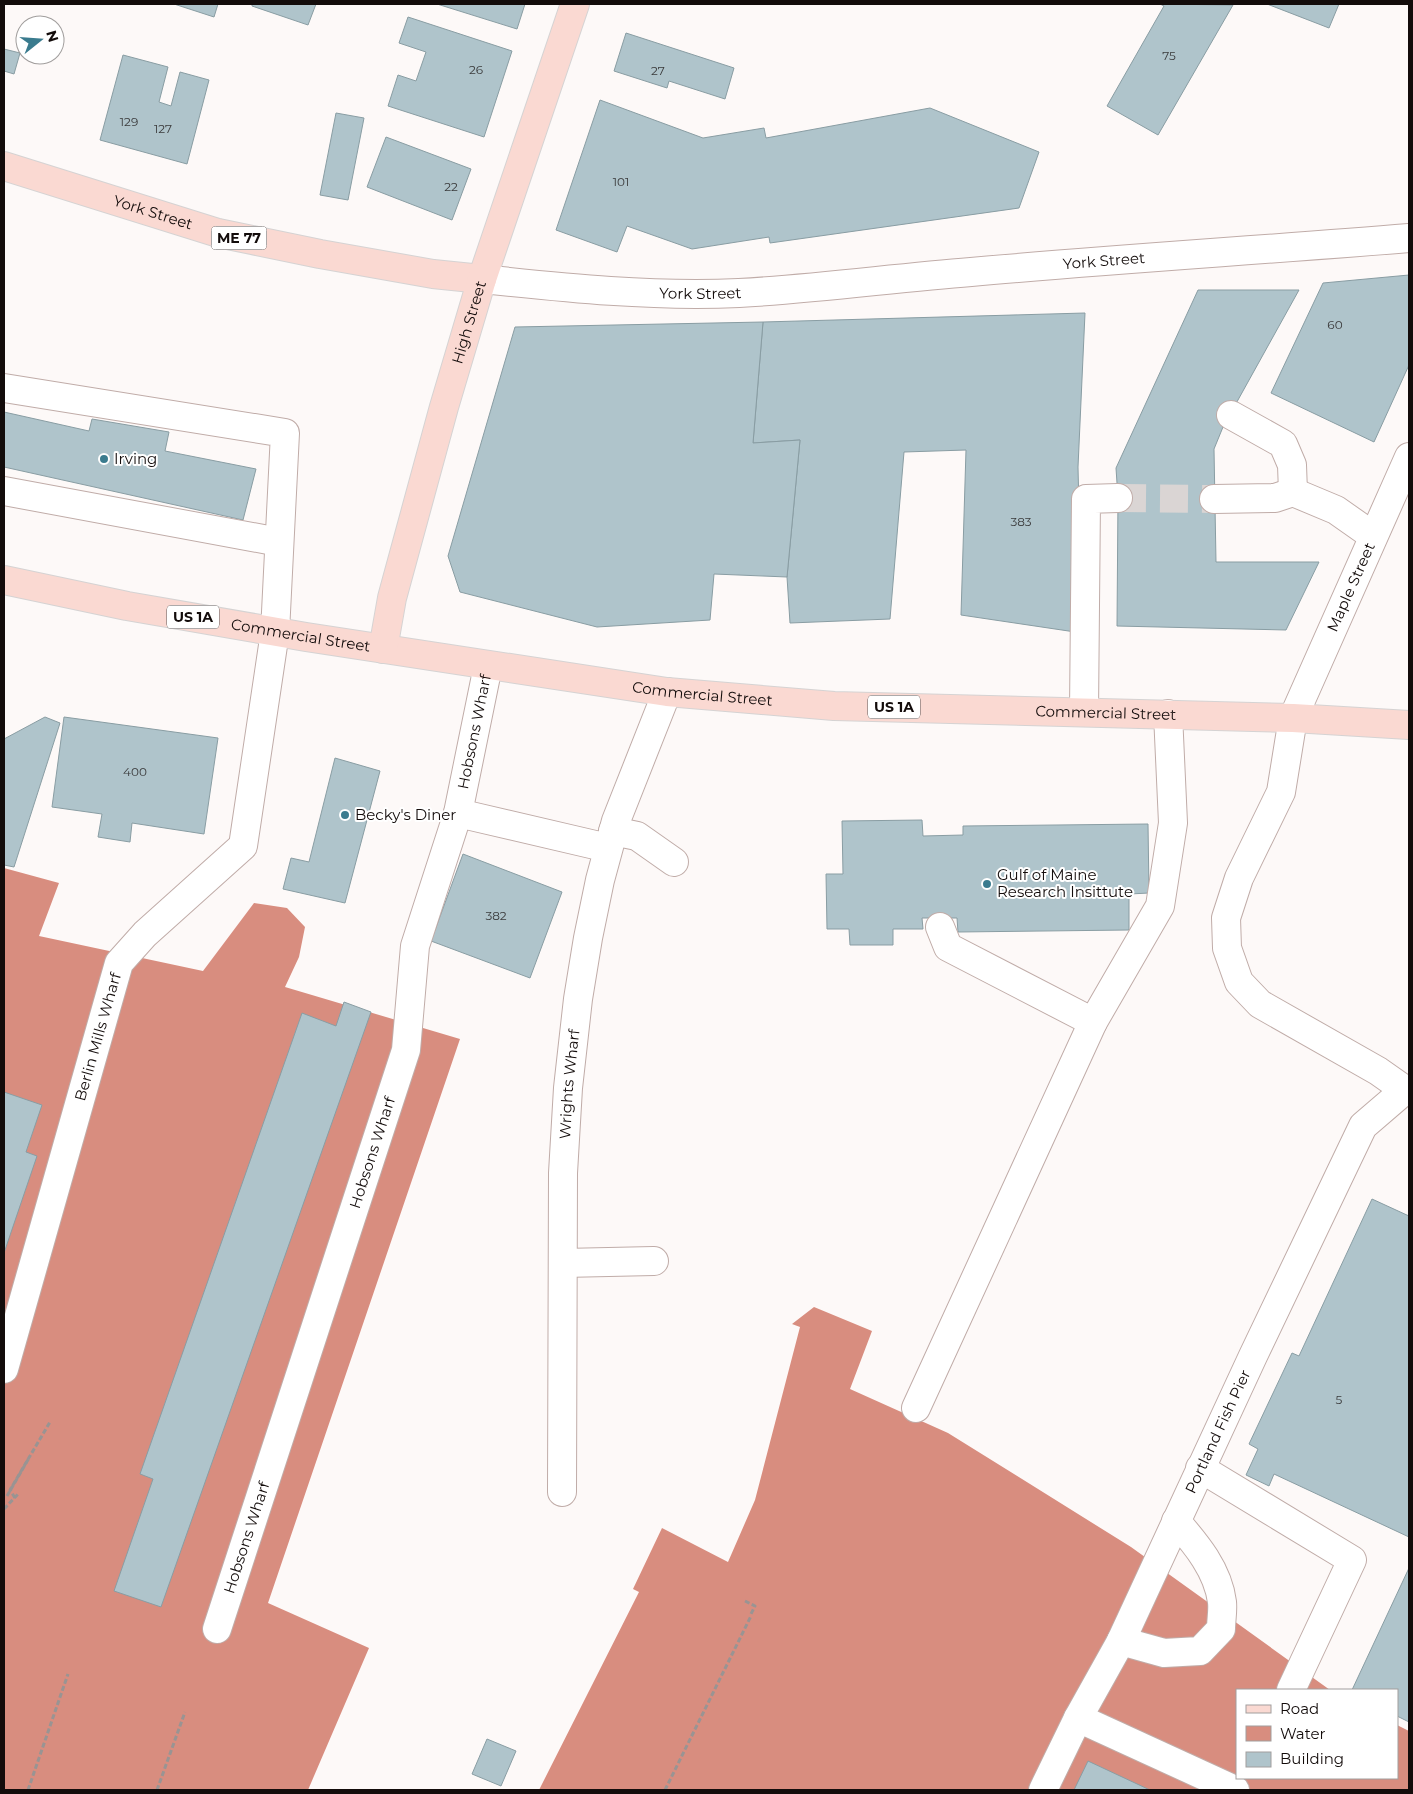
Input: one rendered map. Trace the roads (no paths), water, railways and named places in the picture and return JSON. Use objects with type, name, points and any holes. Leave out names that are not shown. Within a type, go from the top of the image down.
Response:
[{"type":"main road","name":"High Street","points":[[383,649],[392,598],[444,407],[482,280],[575,4]]},
{"type":"main road","name":"York Street","points":[[4,166],[218,233],[320,254],[433,274],[482,280]]},
{"type":"main road","name":"Commercial Street","points":[[4,582],[275,632],[667,692],[834,706],[1292,718],[1409,725]]},
{"type":"street","name":"York Street","points":[[482,280],[617,292],[674,294],[737,293],[1096,261],[1409,238]]},
{"type":"street","name":"Berlin Mills Wharf","points":[[4,388],[284,433],[275,632],[243,846],[145,934],[119,963],[4,1368]]},
{"type":"street","points":[[1231,415],[1284,444],[1292,465],[1293,492]]},
{"type":"street","name":"Maple Street","points":[[1407,1090],[1378,1071],[1260,1004],[1239,982],[1227,948],[1226,918],[1240,878],[1281,792],[1292,718],[1373,536],[1402,487],[1409,457]]},
{"type":"street","points":[[4,491],[279,542]]},
{"type":"street","points":[[1214,499],[1275,498],[1293,492],[1336,510],[1373,536]]},
{"type":"street","points":[[1084,712],[1086,499],[1118,498]]},
{"type":"street","name":"Hobsons Wharf","points":[[216,1629],[406,1050],[415,946],[458,813],[488,666]]},
{"type":"street","name":"Wrights Wharf","points":[[562,1492],[563,1172],[568,1088],[578,999],[586,947],[611,840],[667,692]]},
{"type":"street","points":[[916,1408],[1093,1022],[1160,906],[1173,823],[1168,714]]},
{"type":"street","points":[[458,813],[611,840],[637,836],[674,862]]},
{"type":"street","points":[[940,927],[948,947],[1093,1022]]},
{"type":"street","name":"Portland Fish Pier","points":[[1043,1790],[1078,1718],[1120,1641],[1363,1126],[1407,1090]]},
{"type":"street","points":[[563,1263],[654,1260]]},
{"type":"street","points":[[1200,1468],[1352,1560],[1291,1689]]},
{"type":"street","points":[[1120,1641],[1164,1653],[1200,1651],[1221,1629],[1222,1601],[1213,1574],[1199,1548],[1176,1521]]},
{"type":"street","points":[[1078,1718],[1235,1790]]},
{"type":"water","points":[[4,868],[59,883],[39,936],[203,971],[254,903],[287,908],[305,927],[299,957],[285,987],[460,1039],[268,1603],[369,1648],[308,1790],[4,1790]]},
{"type":"water","points":[[814,1307],[872,1331],[850,1389],[948,1433],[1131,1547],[1329,1689],[1236,1689],[1236,1779],[1398,1779],[1398,1726],[1409,1731],[1409,1790],[539,1790],[639,1592],[633,1589],[662,1528],[728,1562],[755,1500],[800,1327],[792,1324]]},
{"type":"tunnel","points":[[1118,498],[1214,499]]},
{"type":"place","name":"Irving","points":[[104,459]]},
{"type":"place","name":"Becky's Diner","points":[[345,815]]},
{"type":"place","name":"Gulf of Maine Research Insittute","points":[[987,884]]}]
